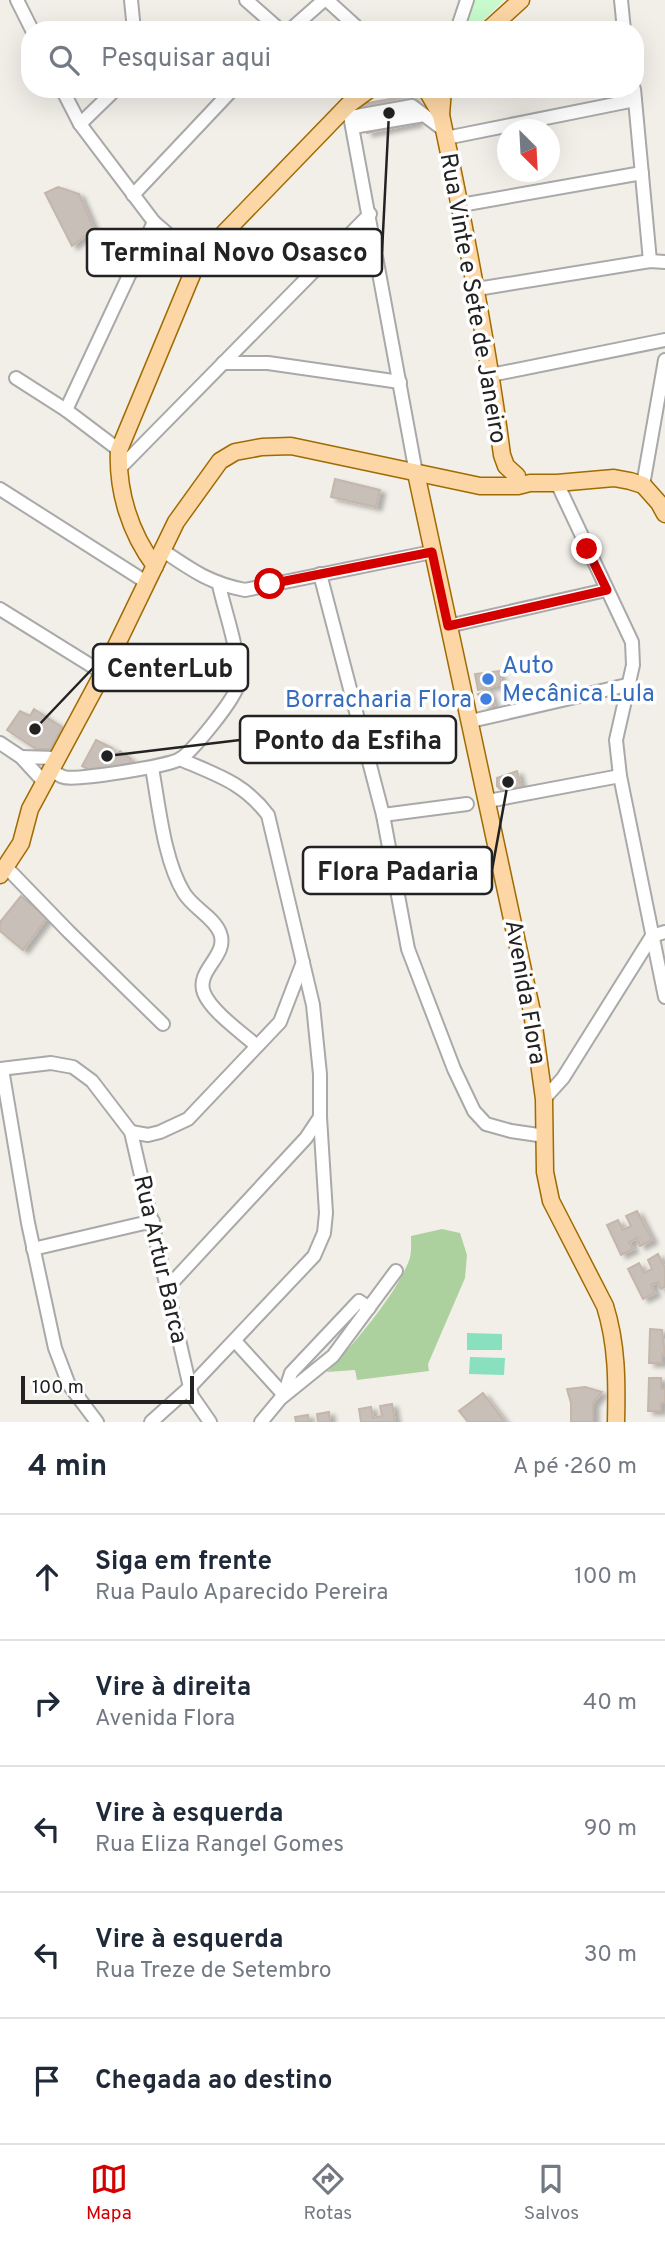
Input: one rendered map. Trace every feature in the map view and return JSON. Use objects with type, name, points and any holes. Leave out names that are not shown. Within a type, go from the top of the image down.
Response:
[{"type":"main road","points":[[498,21],[521,0]]},
{"type":"main road","points":[[155,566],[131,527],[118,470],[119,450],[198,260],[351,116],[362,98]]},
{"type":"main road","name":"Rua Vinte e Sete de Janeiro","points":[[430,98],[444,128]]},
{"type":"main road","name":"Rua Vinte e Sete de Janeiro","points":[[443,98],[444,128],[477,289],[502,455],[506,466],[523,480]]},
{"type":"main road","points":[[3,871],[20,843],[30,808],[103,673],[176,522],[220,461],[235,452],[290,446],[456,481],[523,480],[557,483],[614,478],[643,485],[665,514]]},
{"type":"main road","points":[[486,481],[502,455]]},
{"type":"main road","name":"Avenida Flora","points":[[416,473],[532,1012],[544,1099],[545,1172],[551,1201],[605,1306],[609,1319],[617,1365],[616,1422]]},
{"type":"street","points":[[18,0],[28,21]]},
{"type":"street","points":[[131,0],[133,21]]},
{"type":"street","points":[[246,0],[270,21]]},
{"type":"street","points":[[300,21],[325,0],[350,21]]},
{"type":"street","points":[[460,21],[467,0]]},
{"type":"street","points":[[621,0],[624,21]]},
{"type":"street","points":[[67,98],[80,124],[154,222],[198,260]]},
{"type":"street","points":[[80,124],[107,98]]},
{"type":"street","points":[[133,195],[225,98]]},
{"type":"street","points":[[416,473],[351,116],[412,106],[444,128],[612,98]]},
{"type":"street","points":[[634,98],[650,261]]},
{"type":"street","points":[[460,205],[642,173]]},
{"type":"street","points":[[118,470],[370,214]]},
{"type":"street","points":[[66,410],[154,222]]},
{"type":"street","points":[[477,289],[650,261],[665,262]]},
{"type":"street","points":[[491,375],[665,340]]},
{"type":"street","points":[[643,485],[665,360]]},
{"type":"street","points":[[223,363],[268,363],[400,382]]},
{"type":"street","points":[[16,378],[66,410],[119,450]]},
{"type":"street","points":[[557,483],[632,642],[633,665],[616,740],[620,776],[665,997]]},
{"type":"street","points":[[0,489],[146,582]]},
{"type":"street","points":[[162,550],[219,585],[245,590],[432,552]]},
{"type":"street","points":[[320,573],[383,816],[408,950],[454,1069],[474,1111],[486,1124],[545,1136]]},
{"type":"street","points":[[0,743],[21,757],[65,778],[152,768],[180,759],[231,701],[238,686],[236,662],[219,585]]},
{"type":"street","points":[[448,626],[607,590]]},
{"type":"street","points":[[0,609],[103,673]]},
{"type":"street","points":[[471,721],[627,685]]},
{"type":"street","points":[[21,757],[50,770]]},
{"type":"street","points":[[151,1422],[190,1387],[314,1256],[324,1233],[326,1213],[320,1074],[313,1005],[268,815],[240,786],[180,759]]},
{"type":"street","points":[[152,768],[169,854],[179,884],[192,904],[219,931],[221,939],[220,949],[204,976],[204,995],[217,1011],[257,1046]]},
{"type":"street","points":[[488,801],[620,776]]},
{"type":"street","points":[[383,816],[467,804]]},
{"type":"street","points":[[3,871],[163,1024]]},
{"type":"street","points":[[544,1099],[563,1078],[652,936],[665,932]]},
{"type":"street","points":[[97,1422],[69,1385],[60,1366],[33,1249],[1,1069],[51,1063],[73,1067],[92,1081],[131,1132],[148,1135],[160,1132],[188,1119],[280,1022],[303,962]]},
{"type":"street","points":[[168,1287],[306,1139],[320,1116]]},
{"type":"street","name":"Rua Artur Barca","points":[[131,1132],[192,1396],[210,1422]]},
{"type":"street","points":[[33,1249],[153,1221]]},
{"type":"street","points":[[261,1422],[284,1395],[333,1356],[396,1271]]},
{"type":"street","points":[[284,1395],[291,1373],[359,1301],[369,1308]]},
{"type":"street","points":[[235,1340],[284,1395]]},
{"type":"green space","points":[[473,0],[504,0],[482,21],[464,21]]},
{"type":"green space","points":[[442,1229],[460,1233],[467,1255],[465,1278],[428,1364],[429,1371],[357,1380],[355,1370],[327,1372],[360,1335],[393,1291],[409,1260],[411,1236]]},
{"type":"green space","points":[[467,1333],[502,1334],[502,1350],[467,1350]]},
{"type":"green space","points":[[470,1357],[505,1358],[504,1375],[469,1374]]},
{"type":"building","points":[[413,98],[417,123],[367,133],[362,104]]},
{"type":"building","points":[[58,187],[79,194],[94,229],[72,246],[45,193]]},
{"type":"building","points":[[335,479],[380,490],[376,507],[331,497]]},
{"type":"building","name":"Auto Mecânica Lula","points":[[499,671],[501,684],[478,690],[475,674]]},
{"type":"building","name":"Borracharia Flora","points":[[489,691],[494,705],[485,706],[478,694]]},
{"type":"building","points":[[34,709],[62,727],[51,749],[36,749],[7,730],[20,711],[30,716]]},
{"type":"building","points":[[96,740],[112,748],[111,751],[117,754],[120,751],[131,759],[128,766],[93,772],[82,766]]},
{"type":"building","points":[[517,771],[521,787],[503,792],[497,786],[497,778]]},
{"type":"building","points":[[21,896],[47,918],[23,950],[0,931],[0,922]]},
{"type":"building","points":[[637,1211],[652,1240],[640,1246],[637,1238],[629,1242],[633,1249],[621,1255],[607,1225],[618,1220],[623,1230],[631,1226],[626,1216]]},
{"type":"building","points":[[658,1254],[665,1268],[665,1287],[661,1289],[658,1282],[651,1285],[655,1293],[643,1299],[628,1269],[639,1263],[644,1273],[652,1269],[648,1260]]},
{"type":"building","points":[[650,1329],[662,1330],[665,1355],[662,1354],[662,1363],[649,1363]]},
{"type":"building","points":[[649,1378],[661,1378],[661,1389],[665,1389],[665,1403],[661,1403],[661,1411],[648,1411]]},
{"type":"building","points":[[585,1387],[602,1392],[593,1403],[593,1422],[571,1422],[571,1403],[567,1389]]},
{"type":"building","points":[[483,1393],[505,1422],[468,1422],[459,1411]]},
{"type":"building","points":[[392,1404],[395,1422],[361,1422],[359,1409],[371,1407],[373,1418],[382,1416],[380,1406]]},
{"type":"building","points":[[329,1412],[330,1422],[318,1422],[317,1414]]},
{"type":"building","points":[[308,1415],[309,1422],[296,1422],[295,1417]]},
{"type":"place","name":"Terminal Novo Osasco","points":[[389,113]]},
{"type":"place","name":"Auto Mecânica Lula","points":[[488,679]]},
{"type":"place","name":"Borracharia Flora","points":[[486,699]]},
{"type":"place","name":"CenterLub","points":[[35,729]]},
{"type":"place","name":"Ponto da Esfiha","points":[[107,756]]},
{"type":"place","name":"Flora Padaria","points":[[508,782]]},
{"type":"route","points":[[270,584],[432,552],[448,626],[607,590],[587,549]]}]
